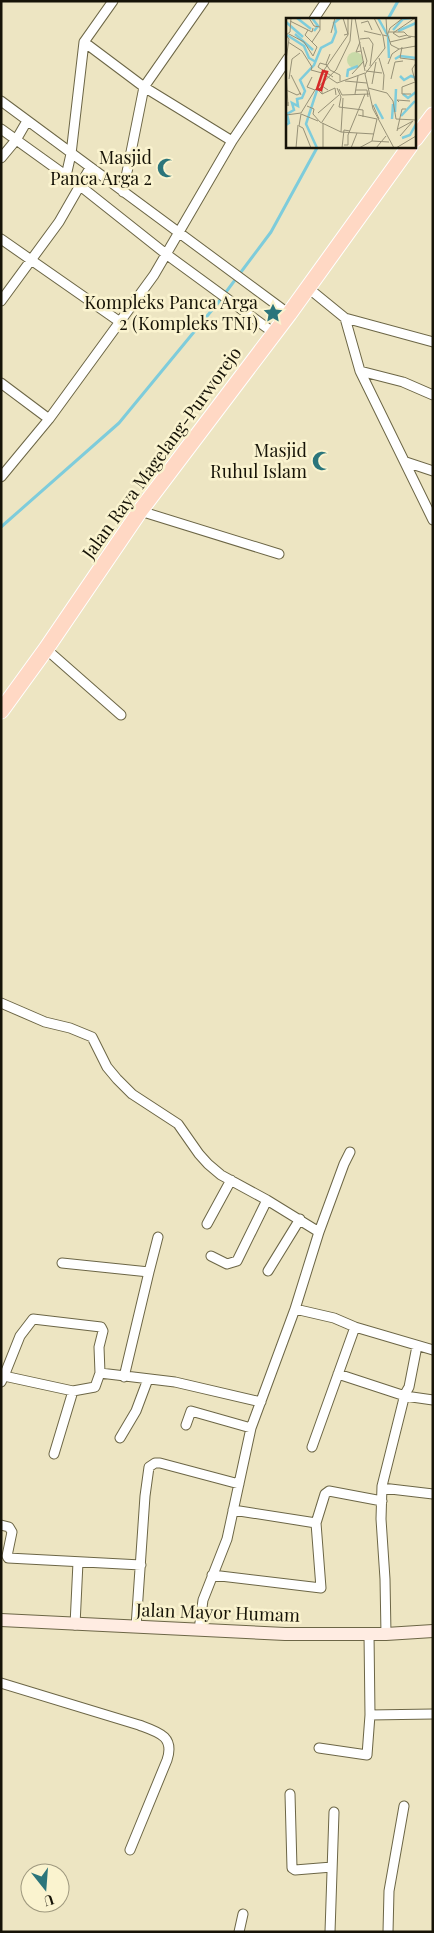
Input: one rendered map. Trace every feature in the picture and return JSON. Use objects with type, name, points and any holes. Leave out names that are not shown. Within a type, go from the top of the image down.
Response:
[{"type":"main road","points":[[416,138],[433,115]]},
{"type":"main road","name":"Jalan Raya Magelang-Purworejo","points":[[1,711],[46,649],[140,511],[289,314],[409,148]]},
{"type":"main road","name":"Jalan Mayor Humam","points":[[1,1620],[285,1634],[386,1634],[433,1630]]},
{"type":"street","points":[[66,176],[71,154],[84,42],[113,1]]},
{"type":"street","points":[[122,192],[144,87],[204,1]]},
{"type":"street","points":[[315,18],[326,1]]},
{"type":"street","points":[[84,42],[144,87],[232,141]]},
{"type":"street","points":[[1,477],[49,419],[154,275],[232,141],[286,61]]},
{"type":"street","points":[[1,102],[289,314]]},
{"type":"street","points":[[1,158],[16,140],[26,121]]},
{"type":"street","points":[[1,129],[79,185],[166,254],[274,333]]},
{"type":"street","points":[[1,301],[59,222],[90,168]]},
{"type":"street","points":[[1,239],[120,322]]},
{"type":"street","points":[[307,288],[345,318],[433,342]]},
{"type":"street","points":[[345,318],[360,371],[433,520]]},
{"type":"street","points":[[360,371],[403,382],[433,395]]},
{"type":"street","points":[[1,383],[49,419]]},
{"type":"street","points":[[406,462],[433,471]]},
{"type":"street","points":[[140,511],[279,554]]},
{"type":"street","points":[[46,649],[120,715]]},
{"type":"street","points":[[1,1003],[45,1022],[92,1037],[108,1067],[117,1079],[132,1094],[178,1124],[203,1159],[221,1175],[300,1219],[319,1232]]},
{"type":"street","points":[[199,1630],[203,1600],[227,1539],[251,1428],[295,1309],[319,1232],[350,1152]]},
{"type":"street","points":[[207,1224],[231,1180]]},
{"type":"street","points":[[211,1256],[227,1264],[237,1261],[267,1200]]},
{"type":"street","points":[[268,1271],[300,1219]]},
{"type":"street","points":[[124,1376],[158,1237]]},
{"type":"street","points":[[62,1263],[149,1272]]},
{"type":"street","points":[[295,1309],[334,1318],[355,1327],[433,1350]]},
{"type":"street","points":[[32,1318],[101,1327],[103,1331],[99,1347],[100,1373],[95,1387],[73,1390],[3,1379],[20,1336],[32,1318]]},
{"type":"street","points":[[312,1447],[355,1327]]},
{"type":"street","points":[[386,1634],[382,1488],[405,1396],[409,1387],[417,1346]]},
{"type":"street","points":[[100,1373],[175,1382],[261,1402]]},
{"type":"street","points":[[338,1374],[405,1396],[433,1400]]},
{"type":"street","points":[[120,1438],[136,1411],[148,1379]]},
{"type":"street","points":[[54,1454],[73,1390]]},
{"type":"street","points":[[186,1425],[191,1411],[251,1428]]},
{"type":"street","points":[[136,1627],[142,1565],[145,1496],[148,1471],[151,1465],[160,1463],[239,1484]]},
{"type":"street","points":[[382,1488],[433,1494]]},
{"type":"street","points":[[212,1576],[321,1588],[316,1523],[325,1494],[328,1491],[382,1501]]},
{"type":"street","points":[[233,1510],[316,1523]]},
{"type":"street","points":[[1,1525],[9,1528],[12,1532],[8,1558],[142,1565]]},
{"type":"street","points":[[75,1625],[78,1562]]},
{"type":"street","points":[[319,1748],[368,1755],[370,1715],[369,1634]]},
{"type":"street","points":[[1,1683],[139,1725],[155,1731],[168,1741],[170,1750],[167,1760],[130,1850]]},
{"type":"street","points":[[370,1715],[433,1714]]},
{"type":"street","points":[[290,1794],[292,1868],[296,1870],[332,1867]]},
{"type":"street","points":[[388,1932],[389,1891],[404,1806]]},
{"type":"street","points":[[330,1932],[334,1812]]},
{"type":"street","points":[[239,1932],[243,1914]]},
{"type":"waterway","points":[[389,18],[398,1]]},
{"type":"waterway","points":[[1,527],[119,423],[217,304],[271,232],[317,148]]},
{"type":"place","name":"Masjid Panca Arga 2","points":[[167,168]]},
{"type":"place","name":"Kompleks Panca Arga 2 (Kompleks TNI)","points":[[273,313]]},
{"type":"place","name":"Masjid Ruhul Islam","points":[[322,461]]}]
